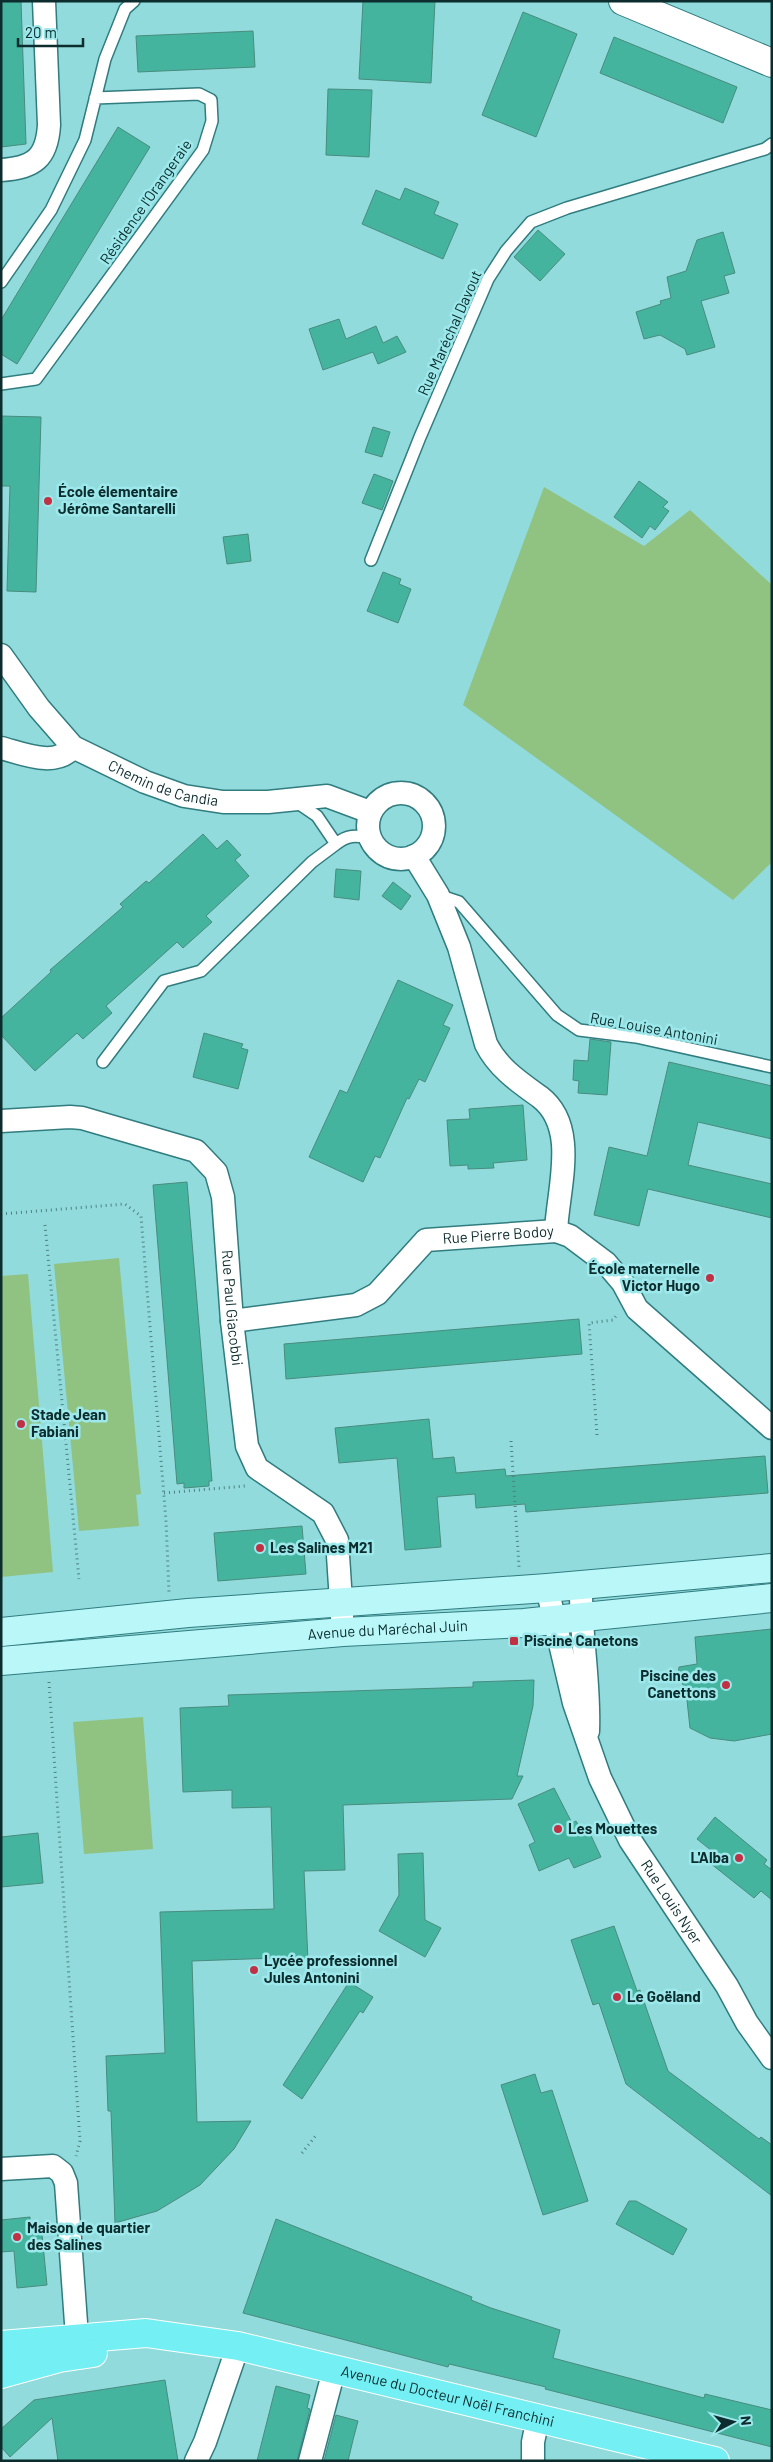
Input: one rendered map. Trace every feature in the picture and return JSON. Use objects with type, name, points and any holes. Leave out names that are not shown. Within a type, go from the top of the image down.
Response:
[{"type":"main road","name":"Avenue du Maréchal Juin","points":[[1,1632],[170,1615],[534,1589],[772,1568]]},
{"type":"main road","name":"Avenue du Maréchal Juin","points":[[1,1661],[343,1632],[524,1623],[772,1598]]},
{"type":"main road","name":"Avenue du Docteur Noël Franchini","points":[[1,2345],[146,2334],[178,2340],[238,2346],[714,2461]]},
{"type":"main road","name":"Avenue du Docteur Noël Franchini","points":[[1,2374],[59,2358],[178,2340]]},
{"type":"street","points":[[1,170],[19,169],[36,160],[48,144],[49,125],[44,1]]},
{"type":"street","points":[[623,1],[772,63]]},
{"type":"street","name":"Chemin de Candia","points":[[1,655],[39,708],[73,747],[127,774],[184,796],[223,802],[327,796],[370,812]]},
{"type":"street","points":[[1,748],[52,759],[66,755],[73,747]]},
{"type":"street","points":[[395,793],[416,796],[425,802],[434,821],[434,832],[427,846],[414,856],[395,859],[385,856],[377,850],[369,838],[367,829],[370,812],[380,800],[395,793]]},
{"type":"street","points":[[414,856],[438,895],[459,947],[486,1044],[493,1058],[514,1078],[548,1104],[558,1116],[563,1134],[564,1150],[556,1231]]},
{"type":"street","name":"Rue Paul Giacobbi","points":[[1,1121],[82,1118],[196,1151],[216,1172],[223,1197],[232,1320],[247,1446],[257,1468],[323,1513],[337,1540],[343,1632]]},
{"type":"street","name":"Rue Pierre Bodoy","points":[[232,1320],[356,1305],[377,1294],[426,1240],[556,1231],[570,1236],[606,1263],[623,1283],[637,1309],[772,1428]]},
{"type":"street","name":"Rue Louis Nyer","points":[[581,1584],[580,1618],[590,1698],[588,1739]]},
{"type":"street","name":"Rue Louis Nyer","points":[[534,1589],[553,1619],[574,1703],[600,1778],[630,1840],[727,1986],[747,2023],[772,2058]]},
{"type":"street","points":[[1,2170],[53,2166],[62,2173],[66,2183],[77,2338]]},
{"type":"street","points":[[196,2461],[205,2442],[238,2346]]},
{"type":"street","points":[[310,2461],[334,2370]]},
{"type":"street","points":[[533,2461],[533,2442],[538,2418]]},
{"type":"lane","points":[[1,282],[51,210],[85,140],[105,58],[126,9],[134,1]]},
{"type":"lane","name":"Résidence l'Orangeraie","points":[[1,384],[36,379],[203,150],[212,121],[211,100],[200,94],[95,98]]},
{"type":"lane","name":"Rue Maréchal Davout","points":[[371,560],[420,437],[488,279],[506,251],[531,222],[567,208],[765,149],[772,144]]},
{"type":"lane","points":[[292,799],[317,816],[336,844]]},
{"type":"lane","points":[[103,1062],[164,981],[201,971],[312,862],[344,838],[356,835],[369,838]]},
{"type":"lane","name":"Rue Louise Antonini","points":[[438,895],[459,902],[557,1016],[579,1030],[636,1037],[772,1067]]},
{"type":"path","points":[[1,1214],[125,1204],[141,1216],[164,1493],[170,1615]]},
{"type":"path","points":[[45,1225],[78,1579]]},
{"type":"path","points":[[597,1435],[589,1324],[613,1320],[632,1299]]},
{"type":"path","points":[[511,1441],[534,1589]]},
{"type":"path","points":[[164,1493],[254,1485],[272,1478]]},
{"type":"path","points":[[49,1681],[80,2141],[76,2158],[62,2173]]},
{"type":"path","points":[[302,2153],[317,2134]]},
{"type":"green space","points":[[544,487],[644,546],[690,510],[772,585],[772,862],[733,900],[463,705]]},
{"type":"green space","points":[[119,1258],[141,1494],[136,1495],[139,1526],[79,1531],[54,1264]]},
{"type":"green space","name":"Stade Jean Fabiani","points":[[28,1274],[53,1572],[1,1577],[1,1276]]},
{"type":"green space","points":[[143,1717],[153,1849],[84,1854],[73,1722]]},
{"type":"building","points":[[1,1],[21,1],[26,144],[1,147]]},
{"type":"building","points":[[363,1],[435,1],[431,83],[359,79]]},
{"type":"building","points":[[523,12],[577,34],[536,137],[482,115]]},
{"type":"building","points":[[253,31],[255,67],[138,72],[136,36]]},
{"type":"building","points":[[614,37],[737,87],[723,123],[600,73]]},
{"type":"building","points":[[328,89],[372,90],[369,157],[326,155]]},
{"type":"building","points":[[118,127],[150,147],[17,364],[1,354],[1,320]]},
{"type":"building","points":[[405,188],[439,202],[434,214],[458,224],[443,259],[362,224],[376,190],[400,200]]},
{"type":"building","points":[[538,230],[565,254],[540,281],[514,257]]},
{"type":"building","points":[[723,232],[735,273],[724,276],[729,293],[701,301],[715,347],[687,355],[685,349],[660,335],[644,339],[636,312],[661,304],[660,301],[671,298],[667,277],[686,271],[697,240]]},
{"type":"building","points":[[339,319],[346,339],[376,326],[383,343],[397,336],[406,352],[378,364],[373,352],[323,370],[309,329]]},
{"type":"building","points":[[1,416],[41,417],[36,592],[7,591],[10,486],[1,486]]},
{"type":"building","points":[[373,427],[390,432],[382,457],[365,452]]},
{"type":"building","points":[[374,474],[393,481],[382,510],[362,503]]},
{"type":"building","points":[[639,481],[668,502],[663,507],[669,511],[655,530],[650,526],[642,538],[614,517]]},
{"type":"building","points":[[248,534],[251,561],[227,564],[223,537]]},
{"type":"building","points":[[383,572],[401,579],[399,584],[411,589],[398,623],[367,611]]},
{"type":"building","points":[[203,834],[217,849],[227,840],[241,855],[235,860],[249,876],[206,916],[212,922],[183,948],[177,942],[106,1006],[112,1013],[83,1039],[77,1033],[35,1071],[1,1035],[1,1018],[51,972],[50,970],[123,907],[120,904],[146,881],[149,883]]},
{"type":"building","points":[[336,869],[361,871],[359,900],[334,897]]},
{"type":"building","points":[[393,882],[411,896],[401,910],[382,896]]},
{"type":"building","points":[[398,980],[453,1005],[443,1025],[450,1028],[425,1082],[419,1079],[409,1099],[407,1098],[380,1158],[375,1156],[363,1182],[309,1157],[340,1090],[347,1093]]},
{"type":"building","points":[[204,1033],[243,1044],[241,1048],[248,1050],[238,1089],[193,1077]]},
{"type":"building","points":[[590,1039],[611,1042],[607,1095],[578,1093],[579,1081],[573,1080],[574,1060],[588,1061]]},
{"type":"building","points":[[669,1062],[772,1086],[772,1139],[698,1122],[688,1165],[772,1184],[772,1218],[648,1189],[639,1226],[594,1215],[609,1147],[647,1156]]},
{"type":"building","points":[[523,1105],[527,1160],[493,1163],[494,1168],[468,1169],[468,1165],[450,1166],[447,1120],[470,1119],[469,1109]]},
{"type":"building","points":[[187,1182],[212,1481],[209,1481],[209,1486],[184,1488],[184,1483],[177,1484],[153,1185]]},
{"type":"building","points":[[579,1319],[582,1354],[286,1379],[284,1344]]},
{"type":"building","points":[[429,1419],[433,1459],[454,1457],[456,1473],[505,1469],[506,1476],[765,1456],[768,1493],[526,1512],[525,1504],[476,1508],[475,1494],[437,1497],[441,1547],[405,1550],[397,1458],[339,1463],[335,1428]]},
{"type":"building","name":"Les Salines M21","points":[[302,1526],[306,1574],[218,1581],[214,1533]]},
{"type":"building","name":"Piscine des Canettons","points":[[772,1629],[772,1734],[734,1741],[710,1738],[690,1728],[686,1691],[678,1674],[679,1667],[697,1664],[695,1637]]},
{"type":"building","points":[[534,1680],[533,1706],[517,1776],[523,1776],[512,1799],[343,1805],[345,1870],[304,1871],[308,1961],[276,1962],[276,1958],[192,1961],[197,2122],[251,2121],[234,2149],[200,2185],[157,2211],[115,2223],[111,2111],[108,2111],[106,2056],[165,2053],[160,1912],[274,1909],[271,1807],[232,1808],[232,1790],[183,1792],[180,1708],[229,1706],[228,1695],[473,1687],[473,1682]]},
{"type":"building","name":"Les Mouettes","points":[[554,1788],[572,1823],[576,1821],[581,1830],[587,1827],[601,1857],[574,1868],[569,1858],[539,1871],[529,1845],[535,1842],[518,1804]]},
{"type":"building","name":"L'Alba","points":[[715,1817],[767,1860],[764,1864],[772,1870],[772,1900],[761,1891],[754,1898],[710,1863],[717,1855],[697,1839]]},
{"type":"building","points":[[38,1833],[43,1883],[1,1887],[1,1837]]},
{"type":"building","points":[[423,1853],[425,1920],[441,1928],[425,1957],[379,1931],[399,1895],[398,1854]]},
{"type":"building","points":[[614,1926],[637,1991],[640,1990],[668,2071],[759,2139],[761,2137],[772,2145],[772,2196],[626,2084],[599,2003],[593,2005],[571,1940]]},
{"type":"building","points":[[349,1982],[373,1997],[363,2013],[360,2011],[302,2099],[283,2085]]},
{"type":"building","points":[[535,2074],[541,2093],[552,2090],[588,2201],[543,2215],[501,2085]]},
{"type":"building","points":[[629,2201],[636,2201],[687,2229],[673,2255],[616,2224]]},
{"type":"building","points":[[30,2217],[30,2225],[41,2224],[47,2285],[17,2288],[14,2251],[1,2252],[1,2220]]},
{"type":"building","points":[[276,2219],[472,2297],[471,2300],[491,2308],[560,2330],[553,2358],[704,2398],[705,2394],[772,2410],[772,2447],[545,2389],[546,2387],[449,2364],[448,2367],[243,2313]]},
{"type":"building","points":[[165,2380],[178,2461],[58,2461],[52,2418],[10,2457],[1,2447],[1,2429],[34,2400]]},
{"type":"building","points":[[276,2386],[310,2395],[307,2408],[310,2409],[297,2461],[257,2461]]},
{"type":"building","points":[[336,2415],[358,2421],[348,2461],[324,2461]]},
{"type":"place","name":"École élementaire Jérôme Santarelli","points":[[48,501]]},
{"type":"place","name":"École maternelle Victor Hugo","points":[[710,1278]]},
{"type":"place","name":"Stade Jean Fabiani","points":[[21,1424]]},
{"type":"place","name":"Les Salines M21","points":[[260,1548]]},
{"type":"place","name":"Piscine Canetons","points":[[514,1641]]},
{"type":"place","name":"Piscine des Canettons","points":[[726,1685]]},
{"type":"place","name":"Les Mouettes","points":[[558,1829]]},
{"type":"place","name":"L'Alba","points":[[739,1858]]},
{"type":"place","name":"Lycée professionnel Jules Antonini","points":[[254,1970]]},
{"type":"place","name":"Le Goëland","points":[[617,1997]]},
{"type":"place","name":"Maison de quartier des Salines","points":[[17,2237]]}]
